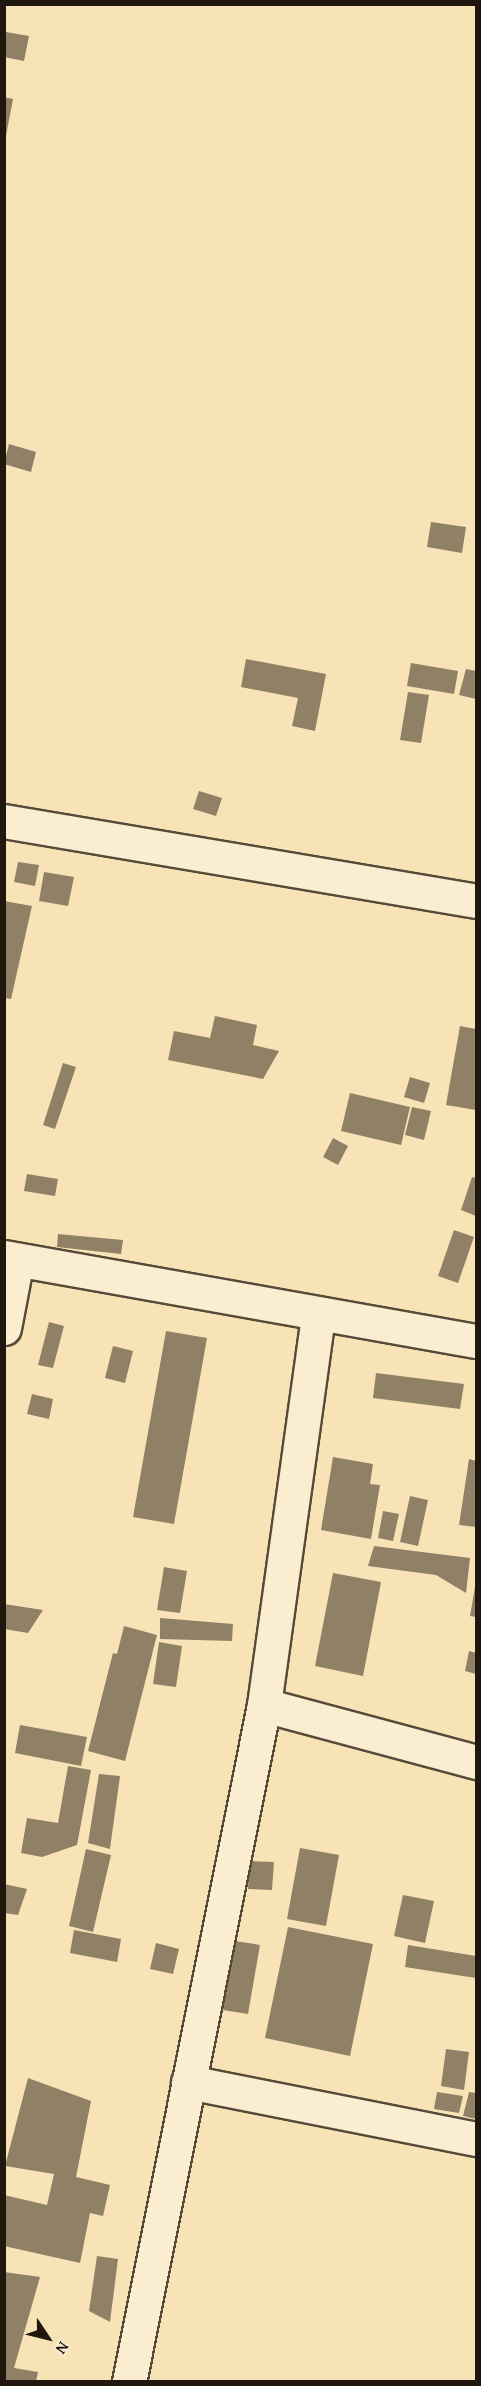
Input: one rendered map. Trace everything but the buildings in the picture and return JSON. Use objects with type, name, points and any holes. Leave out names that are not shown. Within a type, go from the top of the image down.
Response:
[{"type":"street","points":[[4,821],[477,902]]},
{"type":"street","points":[[4,1328],[11,1258],[477,1341]]},
{"type":"street","points":[[129,2382],[264,1705],[318,1314]]},
{"type":"street","points":[[264,1705],[477,1762]]},
{"type":"street","points":[[189,2082],[477,2139]]}]
